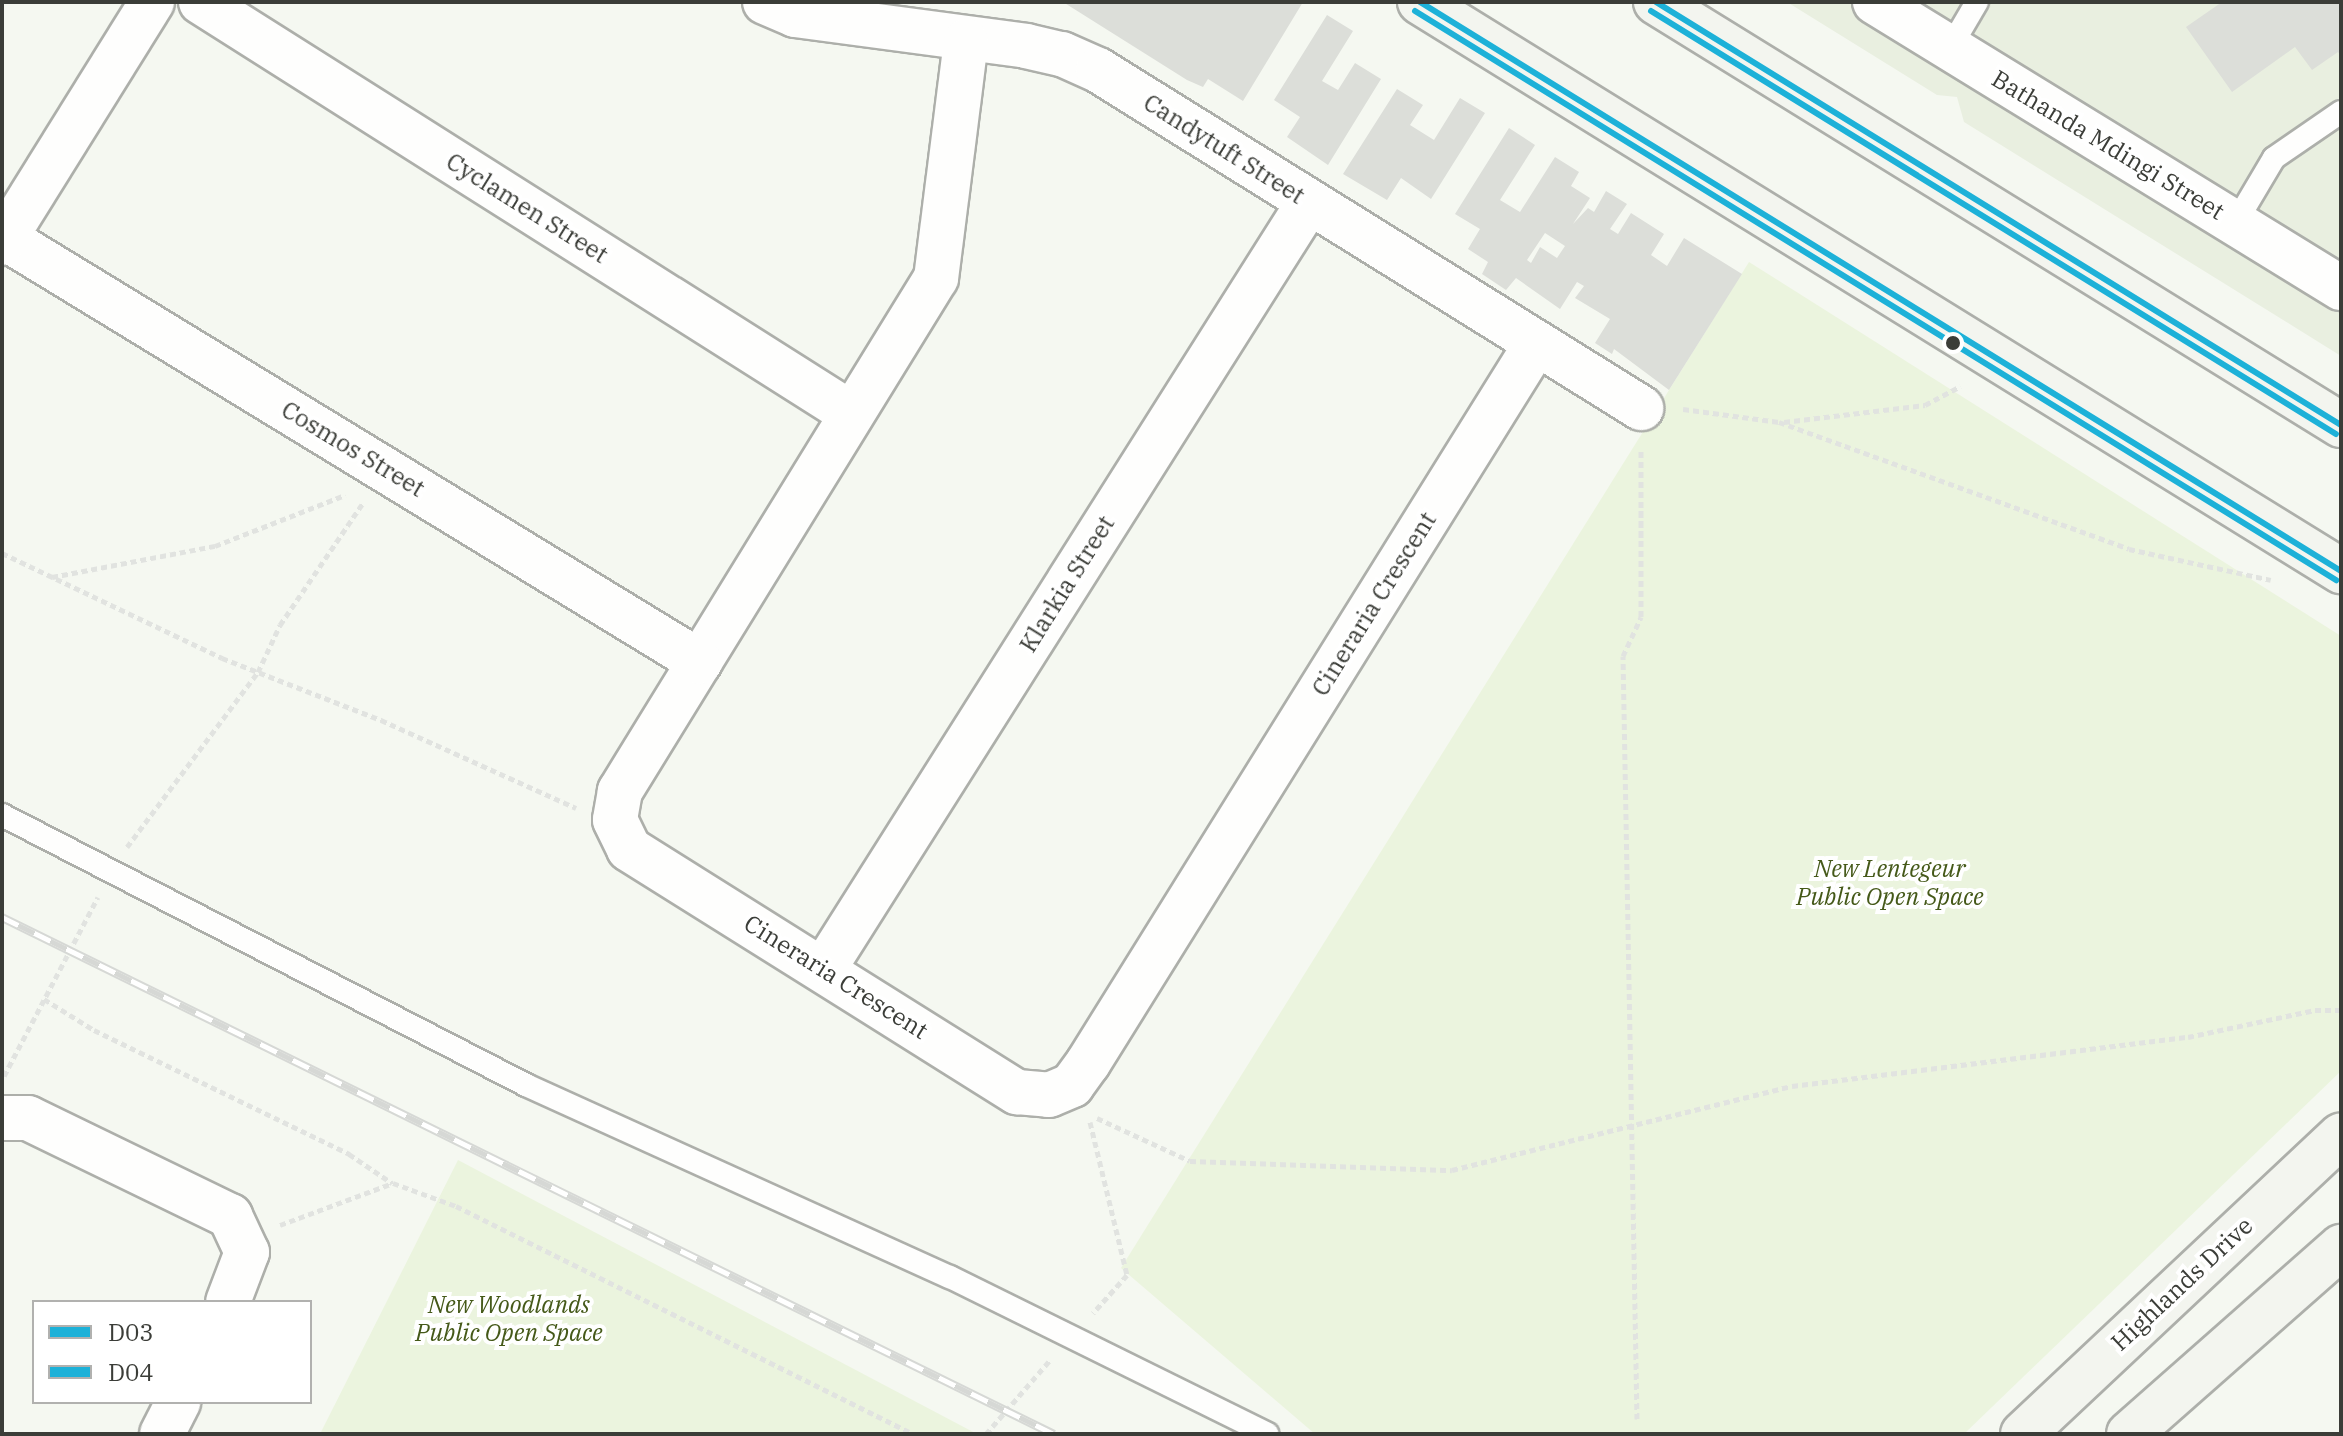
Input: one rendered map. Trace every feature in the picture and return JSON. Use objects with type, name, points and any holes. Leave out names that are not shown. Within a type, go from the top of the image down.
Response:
[{"type":"main road","points":[[1420,2],[2341,571]]},
{"type":"main road","points":[[1656,2],[2341,425]]},
{"type":"main road","name":"Highlands Drive","points":[[2023,1434],[2341,1135]]},
{"type":"main road","points":[[2129,1434],[2341,1247]]},
{"type":"street","points":[[4,240],[152,2]]},
{"type":"street","name":"Cyclamen Street","points":[[201,2],[852,414]]},
{"type":"street","name":"Candytuft Street","points":[[765,2],[795,15],[966,41],[1026,46],[1098,70],[1641,408]]},
{"type":"street","name":"Bathanda Mdingi Street","points":[[1875,2],[2341,288]]},
{"type":"street","points":[[615,820],[620,791],[936,278],[966,41]]},
{"type":"street","name":"Klarkia Street","points":[[825,967],[1309,202]]},
{"type":"street","name":"Cosmos Street","points":[[4,240],[700,662]]},
{"type":"street","name":"Cineraria Crescent","points":[[615,820],[629,849],[825,967],[1017,1092],[1049,1095],[1072,1085],[1536,344]]},
{"type":"street","points":[[2,1118],[28,1118],[218,1208],[245,1239],[245,1266],[229,1300]]},
{"type":"street","points":[[162,1434],[177,1404]]},
{"type":"lane","points":[[1950,48],[1977,2]]},
{"type":"lane","points":[[2236,222],[2274,158],[2341,112]]},
{"type":"lane","points":[[2,815],[116,870],[526,1085],[1069,1337],[1267,1434]]},
{"type":"path","points":[[1779,422],[1925,405],[1962,385]]},
{"type":"path","points":[[1637,1419],[1629,1124],[1623,656],[1641,617],[1641,408],[1704,410],[1779,422],[2129,549],[2274,580]]},
{"type":"path","points":[[2,1079],[127,847],[258,672],[280,625],[352,514],[372,494],[334,496],[215,546],[51,577]]},
{"type":"path","points":[[2,553],[258,672],[615,820]]},
{"type":"path","points":[[44,999],[94,1030],[349,1154],[393,1183],[456,1206],[913,1434]]},
{"type":"path","points":[[986,1434],[1127,1275],[1120,1232],[1089,1131],[1090,1114],[1190,1161],[1452,1170],[1792,1086],[2188,1037],[2315,1010],[2341,1010]]},
{"type":"path","points":[[245,1239],[393,1183]]},
{"type":"shaded area","points":[[1787,2],[2341,2],[2341,356],[1964,122],[1957,97],[1937,95]]},
{"type":"green space","name":"New Lentegeur Public Open Space","points":[[1749,262],[2341,636],[2341,1071],[1964,1434],[1315,1434],[1121,1268]]},
{"type":"green space","name":"New Woodlands Public Open Space","points":[[458,1160],[977,1434],[320,1434]]},
{"type":"building","points":[[1063,2],[1303,2],[1243,101],[1208,79],[1203,87],[1187,80]]},
{"type":"building","points":[[2222,2],[2341,2],[2341,56],[2338,52],[2312,70],[2295,47],[2232,92],[2186,27]]},
{"type":"building","points":[[1327,15],[1353,31],[1322,81],[1338,90],[1355,63],[1381,79],[1328,165],[1287,137],[1300,117],[1274,100]]},
{"type":"building","points":[[1397,89],[1423,105],[1410,125],[1434,140],[1460,98],[1485,113],[1431,199],[1401,178],[1387,200],[1343,174]]},
{"type":"building","points":[[1509,128],[1535,145],[1500,200],[1520,212],[1555,157],[1579,172],[1571,186],[1590,198],[1573,224],[1588,208],[1594,212],[1606,191],[1627,204],[1610,229],[1618,234],[1631,213],[1664,234],[1651,255],[1667,266],[1684,238],[1742,274],[1669,390],[1614,349],[1612,354],[1595,343],[1610,319],[1575,298],[1584,286],[1577,282],[1560,309],[1516,278],[1506,290],[1482,274],[1488,262],[1468,249],[1480,229],[1455,214]],"holes":[[[1545,233],[1565,246],[1557,258],[1540,247],[1531,263],[1527,260]]]},
{"type":"railway","points":[[2,917],[1054,1434]]},
{"type":"transit line","name":"D03","points":[[1420,2],[2341,571]]},
{"type":"transit line","name":"D03","points":[[1656,2],[2341,425]]},
{"type":"transit line","name":"D04","points":[[1415,11],[2336,580]]},
{"type":"transit line","name":"D04","points":[[1651,11],[2336,434]]}]
